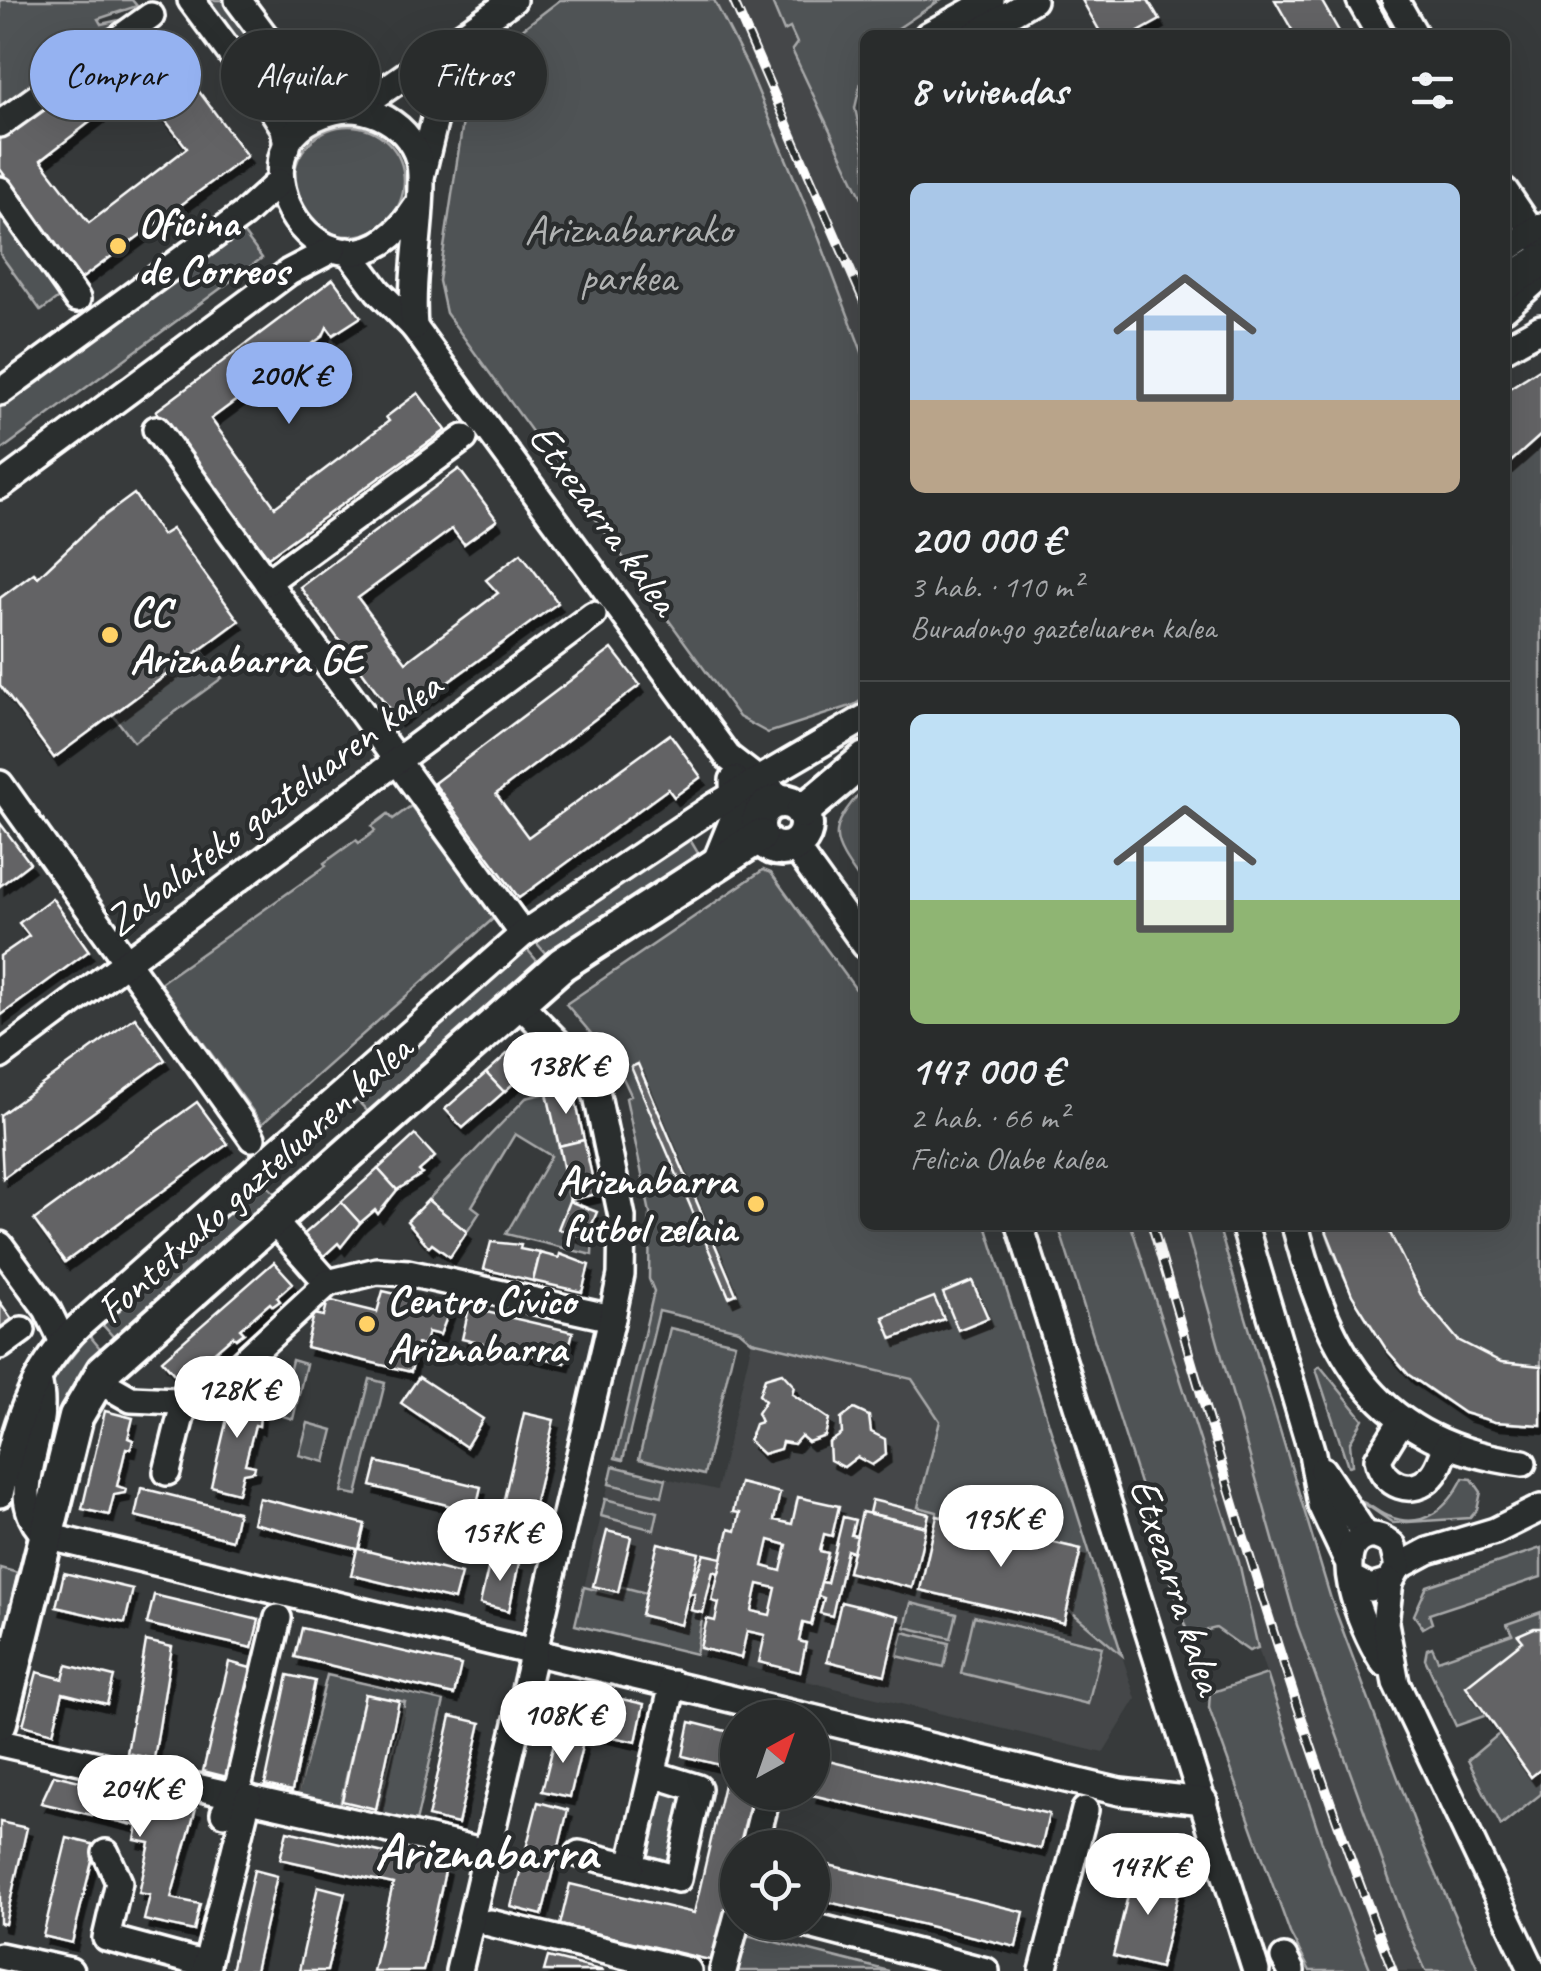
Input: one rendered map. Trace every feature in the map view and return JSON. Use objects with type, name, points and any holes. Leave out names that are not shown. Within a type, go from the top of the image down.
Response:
[{"type":"main road","points":[[1510,275],[1528,242]]},
{"type":"main road","name":"Fontetxako gazteluaren kalea","points":[[0,1722],[76,1418],[96,1379],[562,964],[860,762]]},
{"type":"main road","points":[[776,817],[804,834],[794,846]]},
{"type":"street","points":[[191,0],[284,128],[288,147],[279,182],[287,212],[306,235],[340,250]]},
{"type":"street","points":[[238,0],[260,30]]},
{"type":"street","points":[[937,30],[990,0]]},
{"type":"street","points":[[982,30],[1033,0]]},
{"type":"street","points":[[1360,0],[1377,30]]},
{"type":"street","points":[[1395,0],[1412,30]]},
{"type":"street","points":[[380,93],[504,8]]},
{"type":"street","points":[[414,328],[411,283],[417,206],[442,90],[504,8]]},
{"type":"street","points":[[0,124],[151,16]]},
{"type":"street","points":[[380,115],[400,129],[415,149],[422,173]]},
{"type":"street","points":[[288,147],[312,120]]},
{"type":"street","points":[[0,392],[244,214],[279,182]]},
{"type":"street","points":[[0,190],[78,299]]},
{"type":"street","points":[[1510,202],[1528,242]]},
{"type":"street","points":[[0,486],[289,272],[340,250],[377,246],[401,230],[417,206]]},
{"type":"street","name":"Etxezarra kalea","points":[[340,250],[414,328],[739,779],[776,817]]},
{"type":"street","points":[[1510,304],[1541,276]]},
{"type":"street","points":[[1510,345],[1541,328]]},
{"type":"street","points":[[156,430],[524,934]]},
{"type":"street","points":[[267,582],[464,438]]},
{"type":"street","name":"Zabalateko gazteluaren kalea","points":[[0,1056],[593,615]]},
{"type":"street","name":"Fontetxako gazteluaren kalea","points":[[0,1494],[18,1421],[36,1377],[63,1342],[524,934],[739,779],[860,720]]},
{"type":"street","points":[[716,861],[730,833],[739,779]]},
{"type":"street","points":[[0,784],[130,961],[252,1138]]},
{"type":"street","points":[[794,846],[860,938]]},
{"type":"street","points":[[459,1971],[612,1318],[623,1236],[597,1095],[579,1064],[518,1002]]},
{"type":"street","points":[[272,1221],[328,1283]]},
{"type":"street","name":"Etxezarra kalea","points":[[1022,1230],[1256,1971]]},
{"type":"street","points":[[1245,1230],[1312,1452],[1321,1505],[1349,1568],[1365,1630],[1394,1675],[1533,1971]]},
{"type":"street","points":[[1297,1230],[1326,1320],[1349,1362],[1402,1420],[1421,1436],[1446,1446],[1523,1463]]},
{"type":"street","points":[[0,1246],[47,1309],[63,1342]]},
{"type":"street","points":[[96,1379],[132,1399],[198,1402],[328,1283],[393,1270],[612,1318]]},
{"type":"street","points":[[0,1346],[22,1330]]},
{"type":"street","points":[[36,1377],[41,1406],[18,1498],[26,1516],[46,1536],[738,1700]]},
{"type":"street","points":[[167,1472],[184,1404]]},
{"type":"street","points":[[1402,1420],[1378,1459],[1380,1472],[1391,1482],[1413,1488],[1423,1484],[1434,1475],[1446,1446]]},
{"type":"street","points":[[1312,1452],[1338,1498],[1377,1539],[1397,1552],[1385,1622],[1394,1675]]},
{"type":"street","points":[[1349,1568],[1353,1544],[1508,1521],[1541,1508]]},
{"type":"street","points":[[1349,1568],[1370,1588],[1428,1551],[1494,1531],[1508,1521]]},
{"type":"street","points":[[106,1853],[119,1882],[106,1938],[206,1968],[235,1802],[278,1618]]},
{"type":"street","points":[[632,1866],[673,1684]]},
{"type":"street","points":[[830,1722],[1120,1792],[1204,1801]]},
{"type":"street","points":[[0,1743],[235,1802],[487,1852]]},
{"type":"street","points":[[579,1854],[678,1879],[698,1788],[653,1774]]},
{"type":"street","points":[[1044,1971],[1084,1810]]},
{"type":"street","points":[[490,1923],[688,1971]]},
{"type":"street","points":[[830,1930],[986,1971]]},
{"type":"street","points":[[723,1971],[731,1940]]},
{"type":"street","points":[[0,1956],[70,1971]]},
{"type":"shaded area","points":[[714,0],[771,0],[784,30],[790,28],[797,43],[792,50],[860,192],[860,347],[819,238],[748,67]]},
{"type":"shaded area","points":[[1133,1230],[1186,1230],[1297,1625],[1426,1971],[1371,1971],[1331,1870],[1258,1648],[1239,1562]]},
{"type":"shaded area","points":[[752,1341],[912,1379],[940,1420],[922,1497],[1083,1535],[1136,1699],[1103,1753],[575,1625],[613,1466],[717,1490]]},
{"type":"green space","points":[[0,0],[132,0],[137,6],[98,19],[101,24],[129,18],[113,30],[30,30],[30,92],[0,114]]},
{"type":"green space","points":[[205,0],[225,0],[247,30],[227,30]]},
{"type":"green space","name":"Ariznabarrako parkea","points":[[560,0],[714,0],[748,67],[860,347],[860,701],[768,733],[739,717],[446,313],[439,281],[463,120],[547,120],[547,30],[521,30]]},
{"type":"green space","points":[[771,0],[940,0],[895,30],[860,30],[860,86],[855,108],[860,132],[860,194],[792,50],[797,43],[790,28],[784,31]]},
{"type":"green space","points":[[349,126],[370,130],[388,142],[400,160],[404,181],[400,202],[388,220],[370,232],[349,236],[328,232],[310,220],[298,202],[294,181],[298,160],[310,142],[328,130]]},
{"type":"green space","points":[[0,205],[64,294],[41,311],[0,254]]},
{"type":"green space","points":[[241,230],[262,258],[0,451],[0,407]]},
{"type":"green space","points":[[1541,435],[1541,1425],[1499,1421],[1462,1409],[1429,1390],[1376,1334],[1338,1263],[1326,1230],[1510,1230],[1510,463]]},
{"type":"green space","points":[[201,649],[222,678],[134,742],[113,715]]},
{"type":"green space","points":[[860,793],[860,880],[837,837],[843,815]]},
{"type":"green space","points":[[411,806],[494,918],[262,1124],[160,983],[326,866],[324,863],[356,840],[359,843],[388,814],[393,819]]},
{"type":"green space","points":[[689,838],[701,858],[555,956],[546,954],[535,941]]},
{"type":"green space","name":"Ariznabarra futbol zelaia","points":[[763,870],[771,873],[860,995],[860,1230],[988,1230],[1122,1655],[1067,1608],[1081,1549],[937,1516],[937,1512],[918,1507],[940,1421],[912,1379],[752,1341],[739,1330],[659,1311],[623,1460],[615,1458],[654,1291],[649,1279],[650,1213],[626,1098],[631,1095],[616,1063],[566,1004]]},
{"type":"green space","points":[[526,948],[538,962],[536,971],[372,1116],[355,1098]]},
{"type":"green space","points":[[547,1093],[570,1200],[559,1229],[586,1239],[593,1230],[592,1255],[506,1234],[551,1156],[515,1134],[472,1206],[480,1212],[467,1232],[428,1200],[526,1098]]},
{"type":"green space","points":[[263,1182],[280,1198],[118,1342],[102,1324]]},
{"type":"green space","points":[[1060,1230],[1133,1230],[1239,1562],[1258,1648],[1249,1651],[1216,1628],[1188,1635]]},
{"type":"green space","points":[[1186,1230],[1220,1230],[1331,1599],[1420,1837],[1479,1971],[1426,1971],[1407,1929],[1297,1625]]},
{"type":"green space","points":[[670,1328],[735,1343],[704,1475],[639,1459]]},
{"type":"green space","points":[[89,1335],[104,1353],[61,1405],[34,1510],[47,1388]]},
{"type":"green space","points":[[292,1360],[306,1364],[293,1419],[279,1415]]},
{"type":"green space","points":[[1320,1366],[1363,1419],[1350,1442],[1352,1465],[1348,1466],[1316,1369]]},
{"type":"green space","points":[[370,1379],[385,1383],[357,1495],[342,1492]]},
{"type":"green space","points":[[308,1423],[333,1430],[325,1462],[299,1455]]},
{"type":"green space","points":[[613,1466],[666,1479],[662,1496],[609,1484]]},
{"type":"green space","points":[[1463,1478],[1472,1479],[1481,1492],[1477,1510],[1470,1518],[1393,1523],[1362,1502],[1386,1516],[1402,1520],[1424,1518],[1443,1507]]},
{"type":"green space","points":[[605,1499],[658,1512],[654,1530],[601,1516]]},
{"type":"green space","points":[[1541,1548],[1541,1577],[1429,1614],[1432,1623],[1423,1628],[1414,1615],[1427,1586]]},
{"type":"green space","points":[[0,1568],[18,1573],[0,1651]]},
{"type":"green space","points":[[619,1586],[646,1593],[641,1615],[681,1625],[689,1593],[695,1594],[691,1610],[703,1613],[696,1654],[575,1625],[584,1587],[612,1594]]},
{"type":"green space","points":[[911,1603],[957,1614],[951,1638],[905,1627]]},
{"type":"green space","points":[[1541,1612],[1541,1628],[1519,1635],[1523,1641],[1487,1715],[1456,1726],[1425,1659],[1427,1649],[1432,1647],[1438,1660],[1512,1634],[1507,1624]]},
{"type":"green space","points":[[974,1616],[1102,1647],[1088,1704],[961,1673]]},
{"type":"green space","points":[[903,1632],[949,1643],[944,1667],[897,1656]]},
{"type":"green space","points":[[1267,1674],[1331,1870],[1371,1971],[1310,1971],[1290,1933],[1209,1708],[1210,1693]]},
{"type":"green space","points":[[327,1675],[444,1701],[416,1822],[377,1813],[405,1702],[365,1694],[340,1805],[297,1796]]},
{"type":"green space","points":[[1500,1733],[1531,1777],[1541,1769],[1541,1794],[1501,1826],[1468,1760]]},
{"type":"green space","points":[[653,1774],[698,1788],[678,1879],[631,1866]]},
{"type":"green space","points":[[746,1940],[767,1940],[889,1971],[738,1971]]},
{"type":"building","points":[[1082,0],[1148,0],[1160,20],[1142,30],[1099,30]]},
{"type":"building","points":[[1275,0],[1321,0],[1338,30],[1292,30]]},
{"type":"building","points":[[201,94],[247,156],[81,279],[0,169],[0,138],[30,116],[30,120],[93,120],[41,160],[89,223],[187,148],[165,120],[201,120]]},
{"type":"building","points":[[333,279],[361,317],[333,335],[327,327],[323,336],[211,419],[275,507],[389,421],[386,417],[418,393],[446,430],[268,557],[156,411]]},
{"type":"building","points":[[1541,368],[1541,435],[1510,463],[1510,388]]},
{"type":"building","points":[[459,469],[497,520],[464,544],[452,529],[358,598],[406,662],[498,593],[486,580],[521,553],[558,603],[397,719],[300,587]]},
{"type":"building","name":"CC Ariznabarra GE","points":[[134,494],[162,535],[172,529],[239,621],[54,758],[0,685],[0,598],[34,573],[38,577],[96,522]]},
{"type":"building","points":[[612,649],[640,685],[496,794],[528,837],[670,734],[701,777],[674,797],[668,789],[519,898],[434,783]]},
{"type":"building","points":[[0,823],[30,863],[0,886]]},
{"type":"building","points":[[52,898],[89,951],[0,1016],[0,956],[29,936],[19,923]]},
{"type":"building","points":[[135,1017],[165,1060],[3,1178],[0,1115]]},
{"type":"building","points":[[527,1036],[544,1056],[504,1092],[486,1073]]},
{"type":"building","points":[[638,1064],[736,1294],[729,1297],[631,1067]]},
{"type":"building","points":[[486,1073],[504,1092],[463,1128],[445,1109]]},
{"type":"building","points":[[573,1088],[584,1140],[559,1146],[547,1093]]},
{"type":"building","points":[[197,1102],[228,1144],[65,1262],[34,1220]]},
{"type":"building","points":[[415,1135],[435,1157],[419,1171],[422,1174],[397,1190],[378,1169]]},
{"type":"building","points":[[584,1140],[596,1194],[570,1200],[559,1146]]},
{"type":"building","points":[[378,1169],[397,1190],[378,1214],[375,1210],[360,1223],[341,1202]]},
{"type":"building","points":[[428,1200],[467,1232],[450,1257],[432,1244],[429,1247],[407,1221]]},
{"type":"building","points":[[569,1201],[597,1212],[586,1239],[558,1229]]},
{"type":"building","points":[[341,1202],[360,1223],[341,1247],[338,1243],[323,1257],[303,1235]]},
{"type":"building","points":[[1326,1230],[1388,1230],[1422,1297],[1458,1340],[1501,1362],[1541,1366],[1541,1425],[1495,1422],[1464,1413],[1409,1375],[1386,1349],[1352,1295]]},
{"type":"building","points":[[491,1242],[521,1245],[520,1249],[540,1253],[533,1281],[484,1269]]},
{"type":"building","points":[[540,1253],[559,1258],[560,1254],[589,1265],[582,1292],[533,1281]]},
{"type":"building","points":[[274,1262],[293,1283],[277,1297],[280,1301],[273,1306],[270,1303],[240,1329],[244,1333],[236,1339],[233,1336],[203,1362],[207,1366],[200,1372],[196,1369],[181,1382],[162,1360]]},
{"type":"building","points":[[972,1281],[988,1318],[958,1330],[943,1293]]},
{"type":"building","points":[[383,1291],[451,1307],[440,1335],[428,1332],[424,1346],[417,1344],[411,1372],[306,1347],[314,1314],[324,1316],[328,1300],[377,1312]]},
{"type":"building","points":[[934,1297],[944,1319],[892,1339],[883,1317]]},
{"type":"building","points":[[0,1302],[14,1322],[0,1333]]},
{"type":"building","points":[[469,1308],[573,1332],[565,1363],[462,1339]]},
{"type":"building","points":[[782,1373],[794,1386],[792,1394],[829,1419],[825,1436],[808,1442],[801,1436],[794,1444],[782,1442],[780,1449],[763,1454],[749,1441],[755,1424],[761,1422],[757,1413],[765,1401],[759,1395],[765,1378]]},
{"type":"building","points":[[419,1377],[483,1419],[466,1447],[401,1403]]},
{"type":"building","points":[[234,1389],[262,1396],[259,1426],[255,1425],[245,1464],[255,1466],[254,1471],[243,1473],[238,1493],[211,1486]]},
{"type":"building","points":[[854,1409],[869,1416],[871,1432],[885,1439],[886,1455],[872,1465],[857,1457],[844,1467],[830,1460],[829,1443],[842,1434],[841,1419]]},
{"type":"building","points":[[105,1411],[133,1418],[128,1438],[133,1440],[131,1449],[126,1448],[117,1486],[126,1489],[125,1493],[114,1495],[109,1515],[82,1509]]},
{"type":"building","points":[[524,1413],[554,1420],[530,1523],[500,1516]]},
{"type":"building","points":[[377,1462],[481,1487],[475,1512],[371,1486]]},
{"type":"building","points":[[740,1483],[780,1493],[774,1520],[792,1524],[798,1497],[839,1506],[832,1536],[824,1534],[820,1551],[828,1553],[811,1625],[803,1623],[799,1641],[806,1643],[800,1672],[759,1662],[765,1635],[747,1631],[741,1658],[700,1648],[707,1619],[715,1621],[719,1603],[712,1601],[729,1529],[736,1531],[740,1513],[733,1512]],"holes":[[[769,1540],[787,1545],[781,1571],[763,1566]],[[758,1584],[776,1588],[770,1615],[752,1611]]]},
{"type":"building","points":[[141,1488],[238,1512],[232,1540],[135,1516]]},
{"type":"building","points":[[259,1498],[365,1524],[359,1549],[461,1574],[454,1600],[351,1575],[357,1549],[253,1523]]},
{"type":"building","points":[[872,1500],[929,1514],[926,1527],[869,1513]]},
{"type":"building","points":[[862,1512],[926,1527],[912,1588],[848,1572]]},
{"type":"building","points":[[937,1516],[1081,1549],[1064,1623],[920,1590]]},
{"type":"building","points":[[843,1517],[855,1520],[851,1535],[857,1536],[853,1552],[847,1550],[832,1616],[820,1613],[824,1598],[818,1596],[821,1582],[827,1583]]},
{"type":"building","points":[[607,1531],[631,1537],[618,1592],[593,1586]]},
{"type":"building","points":[[658,1543],[699,1553],[681,1625],[641,1615]]},
{"type":"building","points":[[704,1554],[722,1558],[719,1573],[713,1571],[703,1613],[691,1610],[695,1594],[689,1593]]},
{"type":"building","points":[[491,1556],[519,1563],[509,1611],[480,1604]]},
{"type":"building","points":[[64,1573],[133,1589],[125,1623],[56,1607]]},
{"type":"building","points":[[154,1595],[259,1620],[252,1648],[147,1624]]},
{"type":"building","points":[[841,1602],[899,1616],[885,1675],[827,1661]]},
{"type":"building","points":[[302,1628],[461,1665],[454,1695],[295,1657]]},
{"type":"building","points":[[1541,1628],[1541,1769],[1531,1777],[1466,1686],[1523,1641],[1518,1635]]},
{"type":"building","points":[[146,1641],[172,1647],[154,1759],[127,1753]]},
{"type":"building","points":[[229,1662],[254,1669],[227,1777],[203,1771]]},
{"type":"building","points":[[67,1665],[114,1677],[107,1704],[63,1693],[53,1733],[23,1725],[37,1672],[63,1679]]},
{"type":"building","points":[[288,1675],[315,1681],[292,1791],[265,1785]]},
{"type":"building","points":[[562,1686],[644,1704],[636,1742],[554,1724]]},
{"type":"building","points":[[365,1694],[399,1701],[376,1809],[342,1801]]},
{"type":"building","points":[[451,1716],[481,1723],[458,1824],[428,1817]]},
{"type":"building","points":[[690,1722],[720,1730],[720,1765],[683,1756]]},
{"type":"building","points":[[556,1735],[583,1742],[570,1797],[542,1791]]},
{"type":"building","points":[[830,1761],[1049,1814],[1041,1849],[830,1799]]},
{"type":"building","points":[[54,1775],[196,1808],[171,1898],[200,1904],[194,1931],[144,1920],[150,1895],[139,1893],[150,1843],[135,1840],[138,1826],[41,1803]]},
{"type":"building","points":[[720,1801],[720,1810],[753,1810],[748,1830],[720,1830],[720,1940],[723,1940],[718,1962],[560,1925],[570,1884],[694,1913]]},
{"type":"building","points":[[538,1802],[568,1810],[542,1915],[511,1907]]},
{"type":"building","points":[[0,1822],[27,1828],[5,1924],[0,1923]]},
{"type":"building","points":[[287,1831],[446,1867],[423,1971],[373,1971],[393,1884],[280,1859]]},
{"type":"building","points":[[67,1838],[96,1845],[72,1943],[43,1936]]},
{"type":"building","points":[[830,1865],[1024,1912],[1016,1947],[830,1902]]},
{"type":"building","points":[[1135,1867],[1182,1879],[1160,1968],[1113,1956]]},
{"type":"building","points":[[254,1870],[277,1876],[255,1971],[231,1971]]},
{"type":"building","points":[[318,1886],[345,1893],[327,1971],[299,1971]]},
{"type":"building","points":[[548,1957],[604,1971],[544,1971]]},
{"type":"railway","points":[[733,0],[860,292]]},
{"type":"railway","points":[[1153,1230],[1294,1694],[1393,1971]]},
{"type":"place","name":"Oficina de Correos","points":[[118,246]]},
{"type":"place","name":"CC Ariznabarra GE","points":[[110,635]]},
{"type":"place","name":"Ariznabarra futbol zelaia","points":[[756,1204]]},
{"type":"place","name":"Centro Cívico Ariznabarra","points":[[367,1324]]},
{"type":"district","name":"Ariznabarra","points":[[486,1852]]}]
